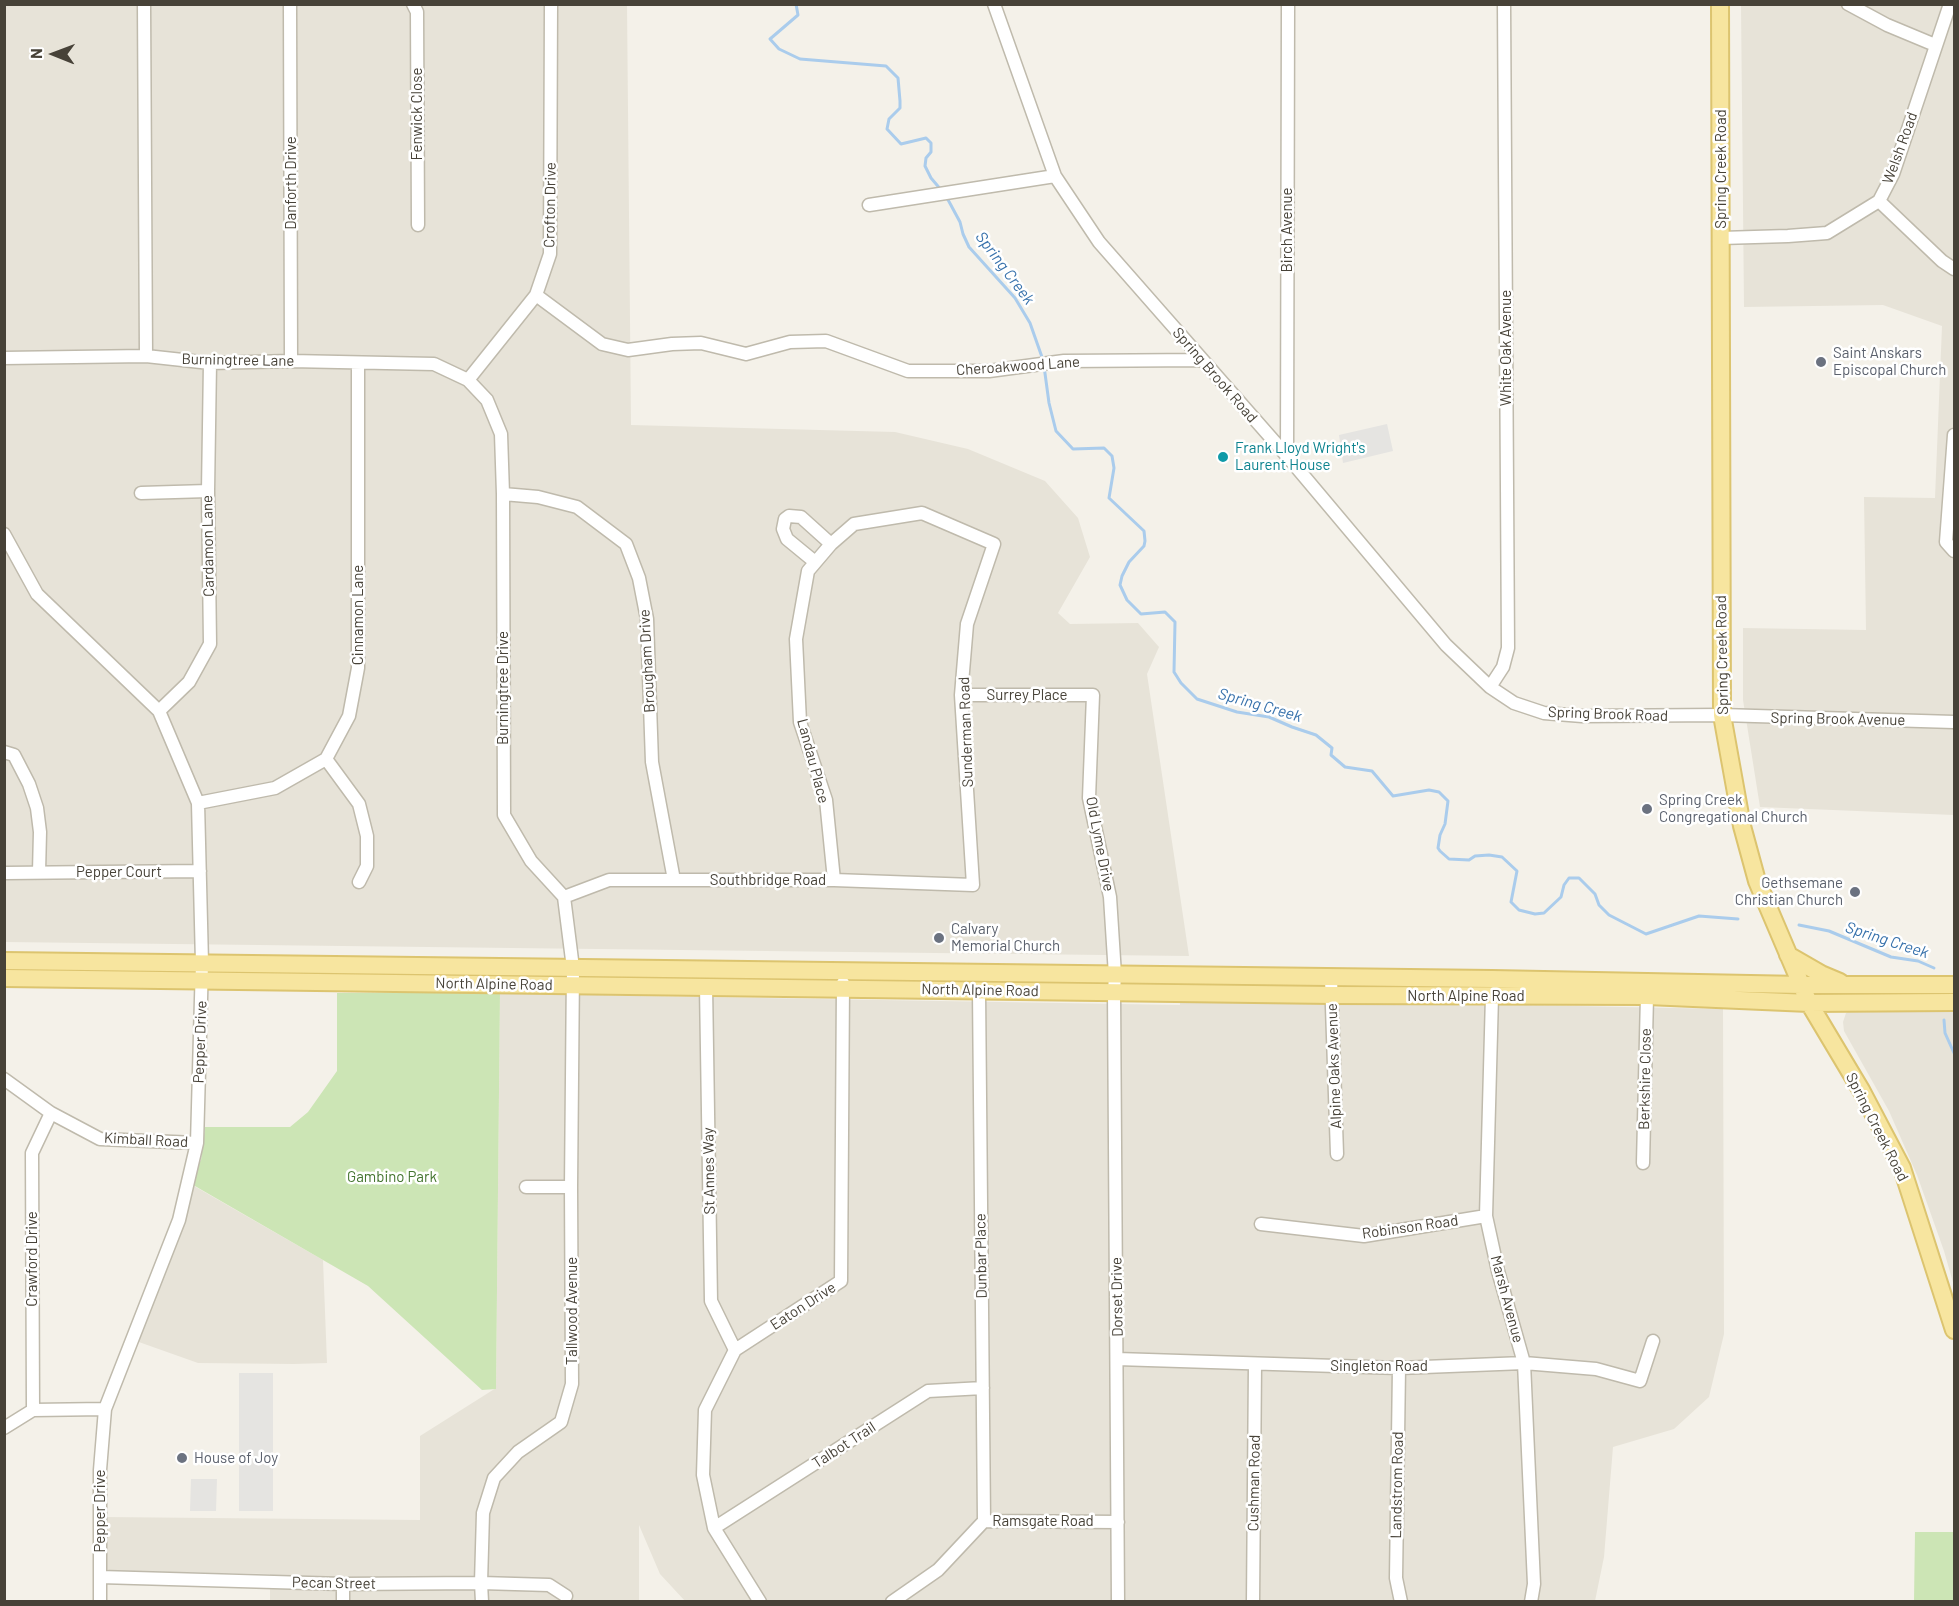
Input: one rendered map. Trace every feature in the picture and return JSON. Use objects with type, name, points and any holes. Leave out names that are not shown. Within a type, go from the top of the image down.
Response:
[{"type":"main road","name":"Spring Creek Road","points":[[1720,4],[1722,715],[1742,826],[1757,881],[1809,1002],[1861,1089],[1902,1168],[1954,1330]]},
{"type":"main road","points":[[1788,955],[1846,985]]},
{"type":"main road","name":"North Alpine Road","points":[[4,961],[1802,985],[1954,985]]},
{"type":"main road","name":"North Alpine Road","points":[[4,978],[1332,995],[1647,996],[1809,1002],[1954,1002]]},
{"type":"street","points":[[144,4],[146,356]]},
{"type":"street","name":"Danforth Drive","points":[[290,4],[291,361]]},
{"type":"street","name":"Fenwick Close","points":[[413,4],[417,12],[418,225]]},
{"type":"street","name":"Crofton Drive","points":[[468,380],[536,295],[550,254],[551,4]]},
{"type":"street","name":"Spring Brook Road","points":[[994,4],[1055,176],[1099,242],[1287,456],[1448,647],[1490,687],[1514,703],[1544,712],[1582,716],[1722,715]]},
{"type":"street","name":"Birch Avenue","points":[[1287,456],[1288,4]]},
{"type":"street","name":"White Oak Avenue","points":[[1490,687],[1503,667],[1508,648],[1504,4]]},
{"type":"street","points":[[1848,4],[1887,25],[1935,45]]},
{"type":"street","name":"Welsh Road","points":[[1721,238],[1827,232],[1879,201],[1893,174],[1950,4]]},
{"type":"street","points":[[869,206],[1055,176]]},
{"type":"street","points":[[1879,201],[1942,261],[1954,269]]},
{"type":"street","name":"Cheroakwood Lane","points":[[536,295],[602,344],[628,350],[672,344],[701,344],[746,354],[790,342],[826,341],[908,371],[989,371],[1064,362],[1202,360]]},
{"type":"street","name":"Burningtree Lane","points":[[4,358],[146,356],[210,363],[291,361],[434,364],[468,380]]},
{"type":"street","name":"Cardamon Lane","points":[[159,711],[189,682],[210,644],[208,491],[210,363]]},
{"type":"street","name":"Cinnamon Lane","points":[[326,759],[349,716],[358,668],[358,363]]},
{"type":"street","name":"Burningtree Drive","points":[[468,380],[487,400],[501,434],[504,814],[531,861],[564,897]]},
{"type":"street","points":[[1954,435],[1946,542],[1954,551]]},
{"type":"street","points":[[141,493],[208,491]]},
{"type":"street","name":"Brougham Drive","points":[[503,494],[538,497],[577,507],[626,544],[639,578],[647,619],[652,762],[674,880]]},
{"type":"street","name":"Sunderman Road","points":[[811,566],[854,524],[922,513],[994,544],[967,624],[961,695],[974,885]]},
{"type":"street","points":[[811,566],[787,539],[783,529],[785,519],[789,516],[801,517],[831,544]]},
{"type":"street","name":"Pepper Drive","points":[[4,534],[37,594],[159,711],[198,803],[202,981],[197,1143],[179,1220],[105,1409],[100,1470],[100,1602]]},
{"type":"street","name":"Landau Place","points":[[811,566],[796,639],[800,722],[826,800],[834,880]]},
{"type":"street","name":"Surrey Place","points":[[961,695],[1093,695]]},
{"type":"street","name":"Old Lyme Drive","points":[[1093,695],[1089,798],[1110,897],[1114,992]]},
{"type":"street","name":"Spring Brook Avenue","points":[[1722,715],[1954,722]]},
{"type":"street","points":[[4,752],[14,755],[29,784],[37,808],[40,832],[39,872]]},
{"type":"street","points":[[198,803],[275,788],[326,759],[359,804],[367,836],[367,867],[359,882]]},
{"type":"street","name":"Pepper Court","points":[[6,873],[200,871]]},
{"type":"street","name":"Southbridge Road","points":[[564,897],[609,880],[834,880],[974,885]]},
{"type":"street","points":[[564,897],[573,968],[572,985]]},
{"type":"street","name":"Eaton Drive","points":[[735,1350],[841,1281],[844,972]]},
{"type":"street","name":"Alpine Oaks Avenue","points":[[1331,978],[1336,1154]]},
{"type":"street","name":"Tallwood Avenue","points":[[482,1602],[483,1513],[494,1478],[518,1452],[561,1422],[572,1384],[572,985]]},
{"type":"street","name":"St Annes Way","points":[[706,987],[711,1301],[735,1350]]},
{"type":"street","name":"Dunbar Place","points":[[978,991],[984,1521]]},
{"type":"street","name":"Dorset Drive","points":[[1114,992],[1118,1602]]},
{"type":"street","name":"Marsh Avenue","points":[[1492,996],[1486,1216],[1498,1270],[1524,1363],[1534,1584],[1531,1602]]},
{"type":"street","name":"Berkshire Close","points":[[1643,1162],[1647,996]]},
{"type":"street","name":"Kimball Road","points":[[4,1079],[51,1113],[100,1139],[197,1143]]},
{"type":"street","name":"Crawford Drive","points":[[33,1410],[32,1153],[51,1113]]},
{"type":"street","points":[[526,1187],[571,1187]]},
{"type":"street","name":"Robinson Road","points":[[1261,1224],[1364,1236],[1486,1216]]},
{"type":"street","name":"Singleton Road","points":[[1117,1359],[1399,1368],[1524,1363],[1596,1369],[1640,1381],[1653,1341]]},
{"type":"street","points":[[735,1350],[705,1410],[703,1475],[714,1528],[760,1602]]},
{"type":"street","name":"Cushman Road","points":[[1253,1602],[1255,1364]]},
{"type":"street","name":"Landstrom Road","points":[[1399,1368],[1396,1578],[1401,1602]]},
{"type":"street","name":"Talbot Trail","points":[[714,1528],[928,1391],[983,1388]]},
{"type":"street","points":[[4,1428],[33,1410],[105,1409]]},
{"type":"street","name":"Ramsgate Road","points":[[892,1602],[938,1570],[984,1521],[1118,1522]]},
{"type":"street","name":"Pecan Street","points":[[100,1577],[343,1584],[481,1583],[549,1586],[566,1596]]},
{"type":"street","points":[[343,1584],[343,1602]]},
{"type":"shaded area","points":[[4,5],[627,5],[631,425],[895,432],[968,449],[1045,481],[1078,518],[1090,557],[1058,613],[1070,624],[1138,623],[1159,647],[1147,674],[1189,956],[5,942]]},
{"type":"shaded area","points":[[1741,5],[1954,5],[1954,815],[1760,807],[1743,700],[1743,628],[1866,630],[1864,497],[1935,498],[1942,326],[1883,305],[1744,307]]},
{"type":"shaded area","points":[[1387,424],[1393,451],[1343,463],[1339,435]]},
{"type":"shaded area","points":[[500,992],[1180,1005],[1180,998],[1723,1009],[1724,1334],[1709,1397],[1674,1429],[1613,1447],[1604,1557],[1595,1601],[685,1601],[660,1574],[639,1525],[639,1601],[270,1601],[270,1574],[112,1571],[107,1569],[104,1564],[104,1517],[420,1520],[420,1436],[496,1388]]},
{"type":"shaded area","points":[[1854,1008],[1954,1008],[1954,1286],[1917,1175],[1889,1111],[1844,1031],[1843,1022],[1846,1013]]},
{"type":"shaded area","points":[[194,1186],[323,1260],[327,1363],[198,1363],[136,1341],[174,1252]]},
{"type":"shaded area","points":[[239,1373],[273,1373],[273,1511],[239,1511]]},
{"type":"shaded area","points":[[191,1479],[217,1479],[216,1511],[190,1511]]},
{"type":"green space","name":"Gambino Park","points":[[500,992],[496,1389],[482,1390],[368,1286],[188,1182],[201,1160],[205,1127],[290,1127],[308,1112],[337,1071],[337,993]]},
{"type":"green space","points":[[1915,1532],[1954,1532],[1954,1601],[1914,1601]]},
{"type":"waterway","name":"Spring Creek","points":[[796,4],[798,15],[770,39],[779,49],[800,59],[886,66],[898,78],[900,101],[900,108],[889,119],[887,129],[901,144],[926,138],[931,143],[931,152],[926,158],[925,166],[942,191]]},
{"type":"waterway","name":"Spring Creek","points":[[946,196],[960,222],[969,247],[1015,298],[1030,323],[1043,360]]},
{"type":"waterway","name":"Spring Creek","points":[[1044,366],[1049,403],[1056,431],[1073,449],[1104,448],[1112,456],[1114,468],[1109,498],[1144,531],[1145,541],[1144,546],[1129,562],[1120,585],[1127,600],[1141,614],[1165,612],[1175,622],[1174,672],[1181,683],[1197,699],[1237,712],[1269,717],[1316,735],[1332,748],[1331,755],[1345,767],[1372,771],[1393,796],[1429,790],[1439,792],[1448,801],[1445,824],[1440,835],[1438,848],[1440,851],[1449,859],[1469,860],[1475,856],[1489,855],[1502,857],[1517,871],[1511,902],[1519,910],[1535,914],[1544,913],[1561,897],[1564,885],[1569,878],[1579,878],[1595,894],[1599,905],[1609,915],[1646,934],[1699,916],[1738,919]]},
{"type":"waterway","name":"Spring Creek","points":[[1799,925],[1829,931],[1891,957],[1918,961],[1934,968]]},
{"type":"waterway","name":"Spring Creek","points":[[1944,1020],[1945,1033],[1954,1053]]},
{"type":"place","name":"Saint Anskars Episcopal Church","points":[[1821,362]]},
{"type":"place","name":"Frank Lloyd Wright's Laurent House","points":[[1223,457]]},
{"type":"place","name":"Spring Creek Congregational Church","points":[[1647,809]]},
{"type":"place","name":"Gethsemane Christian Church","points":[[1855,892]]},
{"type":"place","name":"Calvary Memorial Church","points":[[939,938]]},
{"type":"place","name":"House of Joy","points":[[182,1458]]}]
